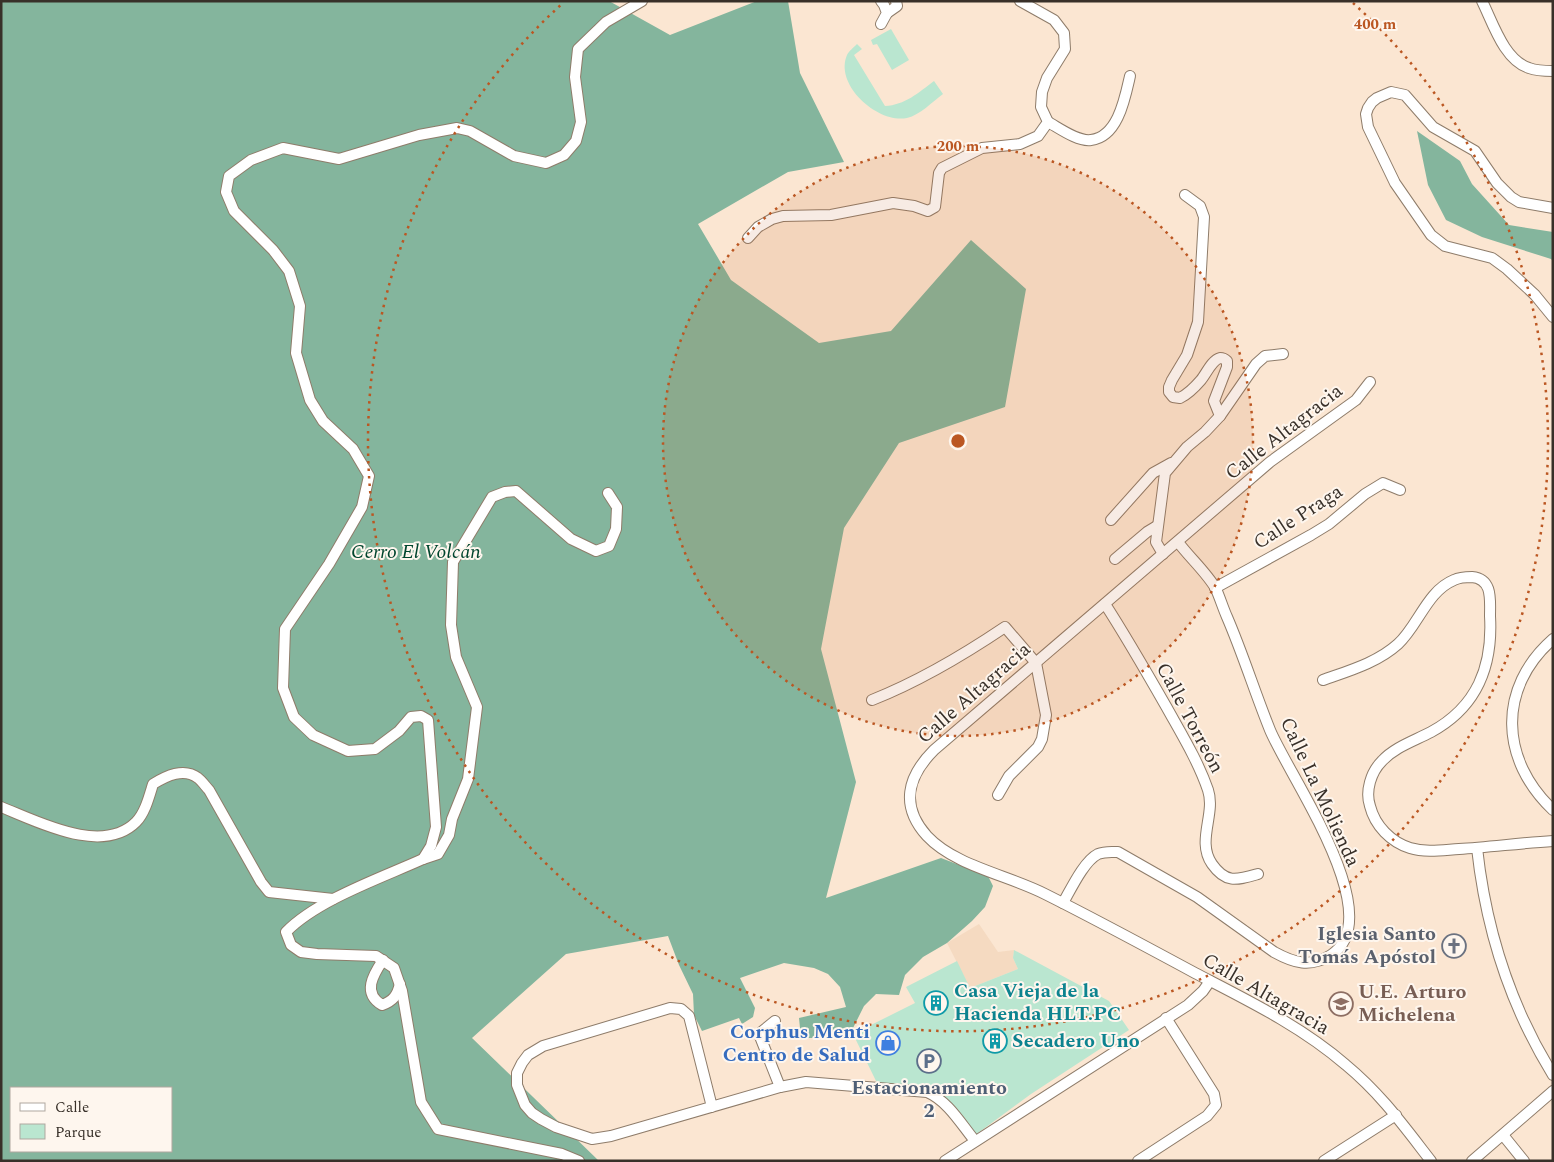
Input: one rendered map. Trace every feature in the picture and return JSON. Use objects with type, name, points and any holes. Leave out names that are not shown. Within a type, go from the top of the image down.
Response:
[{"type":"street","points":[[423,859],[431,846],[436,828],[428,720],[421,716],[411,717],[399,731],[375,749],[348,751],[313,735],[294,717],[283,688],[285,629],[329,564],[362,507],[369,476],[353,450],[323,422],[310,400],[296,353],[300,306],[289,271],[273,250],[234,211],[226,192],[229,176],[250,160],[284,148],[339,159],[419,135],[457,128],[470,131],[514,156],[546,163],[564,155],[576,141],[581,122],[575,77],[578,49],[606,22],[642,1]]},
{"type":"street","points":[[881,1],[887,13]]},
{"type":"street","points":[[881,24],[887,13],[897,6],[896,1]]},
{"type":"street","points":[[1020,1],[1054,20],[1064,33],[1065,49],[1047,78],[1042,92],[1041,107],[1048,122],[1067,134],[1090,141],[1102,136],[1114,124],[1123,103],[1130,76]]},
{"type":"street","points":[[1482,1],[1499,36],[1513,58],[1528,68],[1553,72]]},
{"type":"street","points":[[1553,208],[1519,202],[1510,197],[1500,187],[1474,151],[1462,142],[1433,127],[1405,95],[1391,92],[1377,98],[1368,108],[1366,114],[1368,127],[1387,168],[1431,235],[1445,246],[1492,258],[1535,295],[1553,317]]},
{"type":"street","points":[[748,238],[758,228],[772,219],[782,216],[831,215],[893,203],[914,206],[928,211],[932,210],[935,207],[939,173],[942,168],[982,148],[1020,144],[1038,136],[1048,122]]},
{"type":"street","points":[[1185,195],[1200,206],[1204,217],[1198,322],[1187,355],[1172,380],[1169,392],[1173,397],[1180,398],[1185,395],[1200,381],[1214,363],[1222,358],[1228,361],[1228,367],[1214,401],[1220,416]]},
{"type":"street","points":[[1163,554],[1156,542],[1157,526],[1166,473],[1172,463],[1220,416],[1256,364],[1265,356],[1283,354]]},
{"type":"street","name":"Calle Altagracia","points":[[1370,382],[1356,400],[1270,462],[924,760],[913,783],[910,803],[912,814],[918,825],[940,848],[968,863],[1027,885],[1063,903],[1268,1011],[1316,1041],[1383,1099],[1431,1161]]},
{"type":"street","points":[[1111,520],[1153,473],[1172,463]]},
{"type":"street","name":"Calle Praga","points":[[1215,588],[1311,535],[1382,483],[1400,490]]},
{"type":"street","points":[[579,1161],[562,1154],[438,1129],[420,1102],[400,984],[394,968],[376,956],[302,952],[291,945],[286,932],[297,920],[333,899],[438,854],[449,835],[452,819],[468,779],[478,707],[456,657],[451,626],[453,562],[492,497],[505,492],[516,491],[571,539],[596,551],[609,546],[616,529],[617,507],[608,493]]},
{"type":"street","points":[[1115,559],[1157,526]]},
{"type":"street","name":"Calle La Molienda","points":[[1063,903],[1089,861],[1098,854],[1118,852],[1197,897],[1274,952],[1298,963],[1319,961],[1336,952],[1343,945],[1350,927],[1350,913],[1338,862],[1270,731],[1234,632],[1215,588],[1178,542]]},
{"type":"street","points":[[1323,680],[1371,662],[1397,645],[1438,590],[1445,584],[1465,577],[1481,578],[1486,583],[1489,596],[1491,634],[1488,660],[1483,678],[1470,699],[1454,718],[1390,754],[1380,762],[1371,780],[1368,797],[1372,814],[1381,829],[1395,841],[1420,850],[1477,848],[1553,841]]},
{"type":"street","name":"Calle Torreón","points":[[1105,604],[1133,647],[1186,742],[1203,777],[1209,793],[1210,804],[1205,845],[1212,864],[1226,878],[1237,880],[1258,874]]},
{"type":"street","points":[[872,700],[898,690],[930,674],[961,657],[1005,628],[1036,663],[1046,715],[1042,739],[1038,747],[1009,776],[998,795]]},
{"type":"street","points":[[1553,639],[1534,658],[1519,685],[1514,705],[1512,727],[1512,741],[1522,770],[1540,797],[1553,810]]},
{"type":"street","points":[[1,807],[55,829],[96,838],[121,832],[136,822],[145,808],[153,784],[167,775],[184,773],[198,778],[209,790],[261,882],[269,892],[333,899]]},
{"type":"street","points":[[1477,848],[1486,907],[1509,988],[1528,1029],[1553,1075]]},
{"type":"street","points":[[383,960],[373,975],[370,984],[376,1002],[382,1005],[390,1002],[397,994],[400,984]]},
{"type":"street","points":[[945,1161],[1188,1005],[1210,980]]},
{"type":"street","points":[[712,1107],[689,1016],[681,1010],[670,1008],[543,1046],[528,1055],[517,1073],[517,1085],[520,1096],[532,1113],[556,1127],[592,1139],[611,1136],[712,1107],[780,1086],[806,1082],[927,1092],[936,1096],[944,1104],[975,1141]]},
{"type":"street","points":[[1138,1161],[1207,1116],[1216,1106],[1214,1094],[1166,1018]]},
{"type":"street","points":[[775,1021],[759,1034],[780,1086]]},
{"type":"street","points":[[1472,1161],[1553,1091]]},
{"type":"street","points":[[1324,1161],[1396,1115]]},
{"type":"street","points":[[1503,1135],[1524,1161]]},
{"type":"shaded area","points":[[979,924],[998,952],[1014,950],[1013,958],[1018,969],[970,988],[947,943]]},
{"type":"green space","name":"Cerro El Volcán","points":[[1,1],[609,1],[670,35],[757,1],[788,1],[800,73],[844,162],[788,172],[698,224],[731,280],[819,343],[891,331],[971,240],[1026,289],[1005,407],[899,443],[844,528],[821,649],[856,782],[826,898],[941,858],[988,876],[993,886],[985,907],[947,943],[923,957],[905,975],[899,995],[876,994],[864,1006],[852,1030],[852,1038],[801,1038],[799,1018],[846,1007],[840,987],[828,974],[814,968],[784,963],[740,978],[755,1008],[753,1017],[742,1024],[739,1018],[702,1031],[694,1015],[693,994],[668,936],[566,954],[472,1038],[599,1161],[1,1161]]},
{"type":"green space","points":[[891,29],[909,60],[892,70],[877,44],[873,45],[871,40]]},
{"type":"green space","points":[[857,44],[862,49],[854,55],[885,106],[905,101],[934,81],[943,94],[921,111],[907,118],[884,115],[872,109],[861,100],[847,78],[845,67],[847,55]]},
{"type":"green space","points":[[1417,131],[1460,161],[1472,184],[1509,225],[1553,232],[1553,261],[1482,237],[1446,220],[1428,185]]},
{"type":"green space","points":[[1014,950],[1109,1001],[1129,1030],[1031,1094],[974,1136],[940,1093],[877,1083],[853,1034],[915,1003],[906,987],[957,961],[970,988],[1018,969],[1013,958]]},
{"type":"place","name":"Iglesia Santo Tomás Apóstol","points":[[1454,946]]},
{"type":"place","name":"Casa Vieja de la Hacienda HLT.PC","points":[[936,1003]]},
{"type":"place","name":"U.E. Arturo Michelena","points":[[1341,1004]]},
{"type":"place","name":"Secadero Uno","points":[[995,1041]]},
{"type":"place","name":"Corphus Menti Centro de Salud","points":[[888,1043]]},
{"type":"place","name":"Estacionamiento 2","points":[[929,1061]]}]
